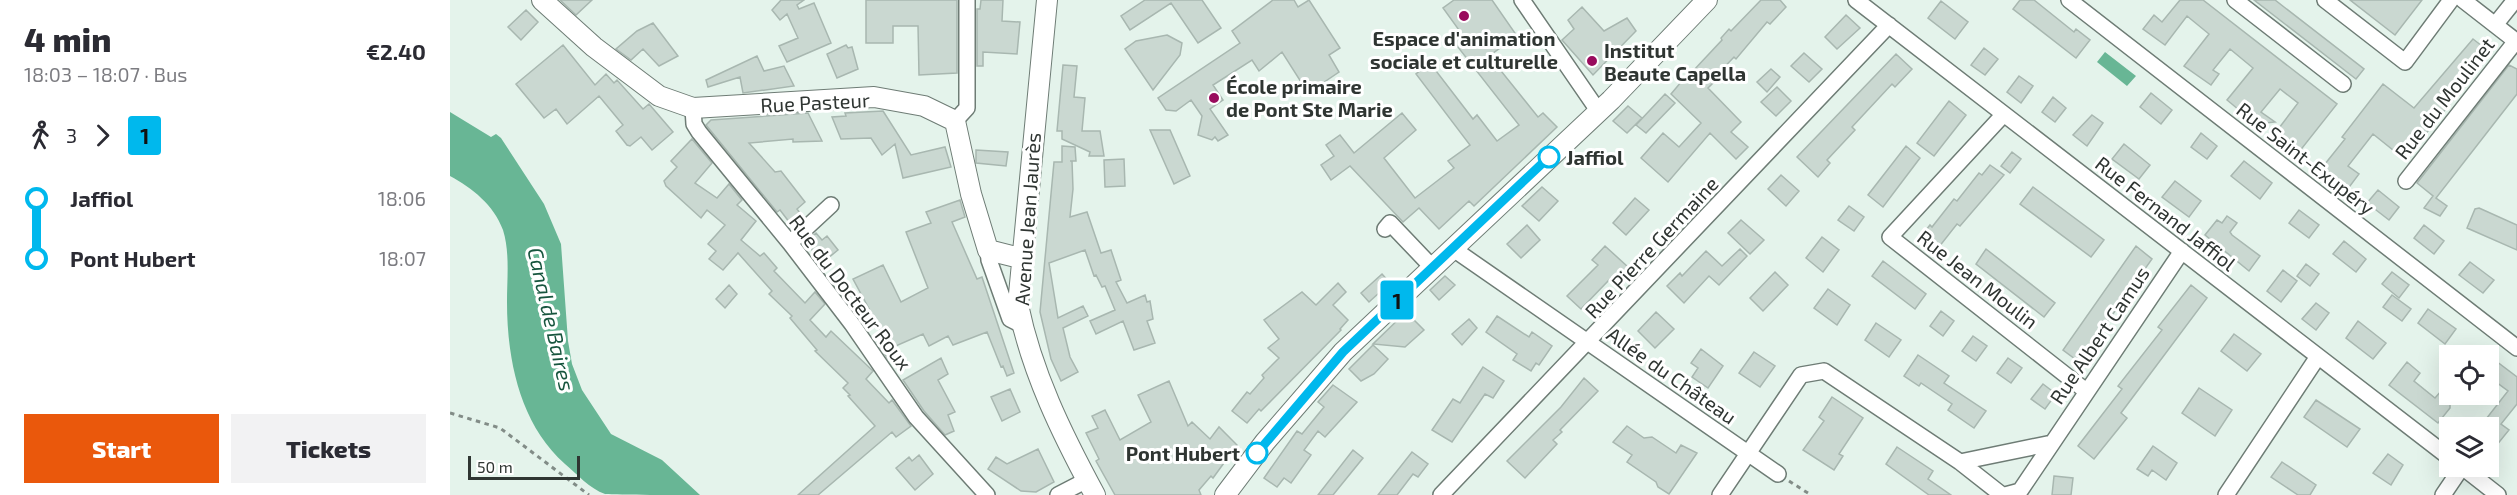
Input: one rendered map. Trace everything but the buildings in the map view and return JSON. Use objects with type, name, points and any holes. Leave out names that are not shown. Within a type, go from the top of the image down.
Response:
[{"type":"main road","name":"Rue Pasteur","points":[[542,0],[594,47],[659,96],[693,108],[874,97],[924,106],[955,121]]},
{"type":"main road","name":"Avenue Jean Jaurès","points":[[1047,0],[1020,258],[1018,305],[1026,344],[1048,402],[1091,487]]},
{"type":"main road","points":[[1225,495],[1265,442],[1343,352],[1431,267],[1599,112],[1707,0]]},
{"type":"main road","points":[[955,121],[971,194],[988,250],[1020,258]]},
{"type":"street","points":[[955,121],[967,108],[967,0]]},
{"type":"street","points":[[1522,0],[1599,112]]},
{"type":"street","name":"Rue Fernand Jaffiol","points":[[1857,0],[2439,450]]},
{"type":"street","name":"Rue Saint-Exupéry","points":[[2068,0],[2517,348]]},
{"type":"street","points":[[2235,0],[2343,84]]},
{"type":"street","points":[[2325,0],[2405,62],[2451,0]]},
{"type":"street","name":"Rue du Moulinet","points":[[2406,181],[2516,41],[2463,0]]},
{"type":"street","points":[[2495,25],[2515,0]]},
{"type":"street","name":"Rue Pierre Germaine","points":[[1441,495],[1589,343],[1889,25]]},
{"type":"street","name":"Rue du Docteur Roux","points":[[693,108],[694,124],[699,132],[790,243],[852,324],[916,417],[987,495]]},
{"type":"street","name":"Rue Jean Moulin","points":[[2004,114],[1890,237],[2086,391]]},
{"type":"street","points":[[790,243],[831,205]]},
{"type":"street","points":[[1385,229],[1390,223],[1431,267]]},
{"type":"street","name":"Allée du Château","points":[[1452,248],[1778,474]]},
{"type":"street","points":[[988,250],[1011,319],[1022,325]]},
{"type":"street","name":"Rue Albert Camus","points":[[2004,495],[2020,491],[2182,251]]},
{"type":"street","points":[[2226,495],[2317,358]]},
{"type":"street","points":[[1720,495],[1801,375],[1824,371],[1960,462],[2004,495]]},
{"type":"street","points":[[1960,462],[2052,443]]},
{"type":"street","points":[[2444,495],[2452,477]]},
{"type":"street","name":"Rue Fernand Jaffiol","points":[[2474,477],[2498,495]]},
{"type":"street","points":[[1058,495],[1091,487]]},
{"type":"path","points":[[450,413],[500,428],[589,495]]},
{"type":"path","points":[[1778,474],[1811,495]]},
{"type":"water","points":[[2105,52],[2136,76],[2127,86],[2097,62]]},
{"type":"water","name":"Canal de Baires","points":[[450,112],[491,137],[496,134],[501,138],[544,204],[561,244],[568,341],[572,364],[582,390],[611,434],[662,460],[700,495],[605,494],[599,492],[565,464],[537,430],[519,390],[513,368],[508,324],[507,256],[503,230],[488,205],[450,176]]},
{"type":"bus line","name":"1","points":[[1257,453],[1343,352],[1549,157]]},
{"type":"place","name":"Espace d'animation sociale et culturelle","points":[[1464,16]]},
{"type":"place","name":"Institut Beaute Capella","points":[[1592,61]]},
{"type":"place","name":"École primaire de Pont Ste Marie","points":[[1214,98]]},
{"type":"place","name":"Jaffiol","points":[[1549,157]]},
{"type":"place","name":"Pont Hubert","points":[[1257,453]]}]
